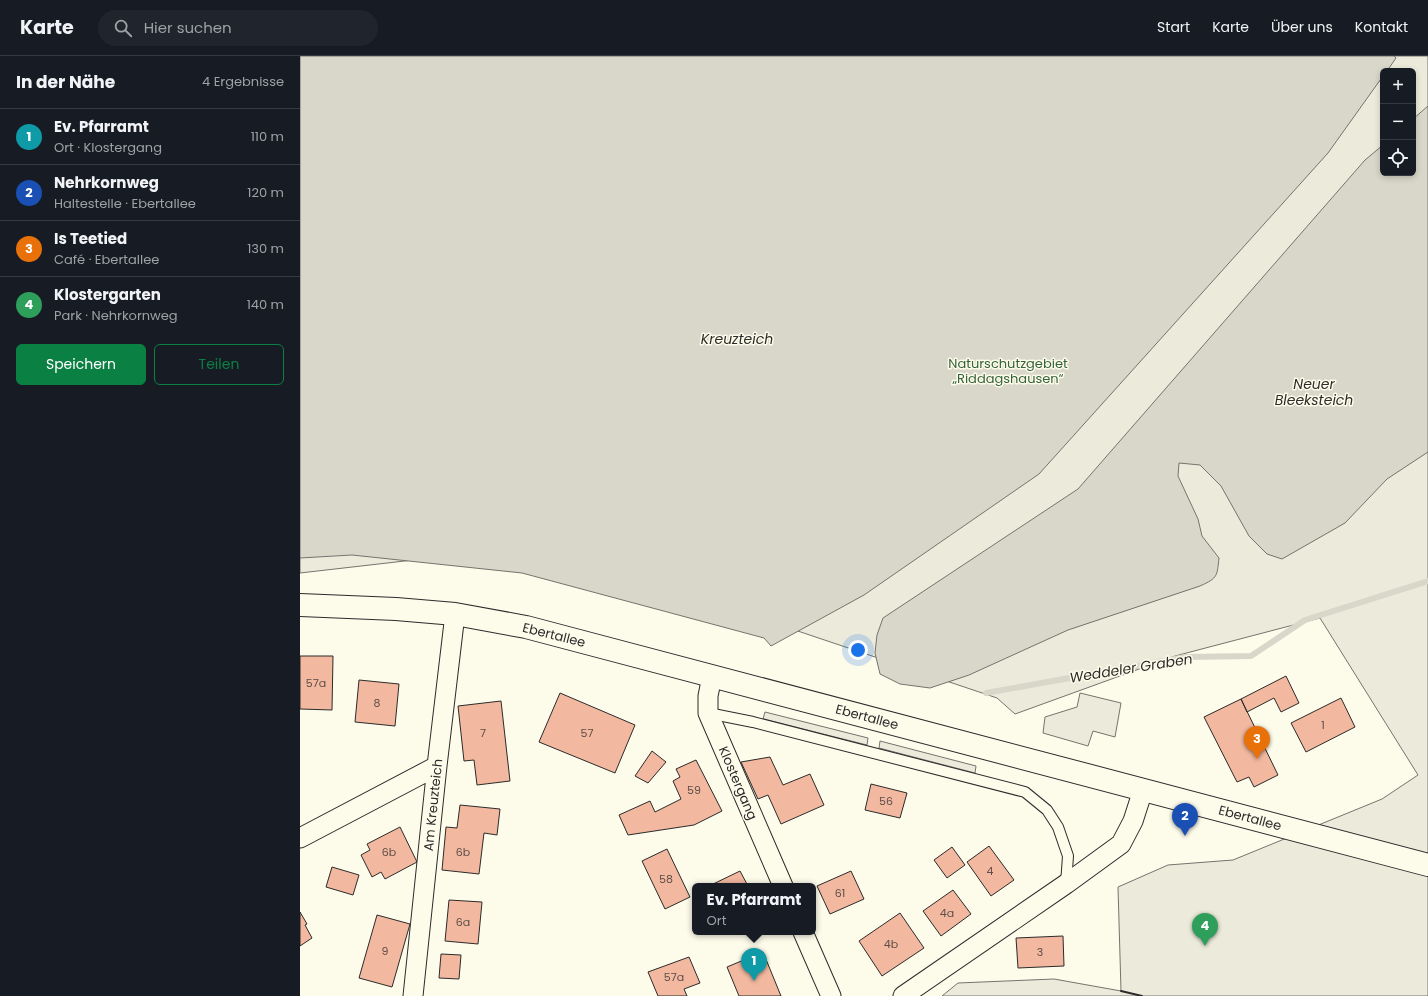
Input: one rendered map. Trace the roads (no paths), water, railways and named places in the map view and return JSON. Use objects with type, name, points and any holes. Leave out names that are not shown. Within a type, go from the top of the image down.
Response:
[{"type":"main road","name":"Ebertallee","points":[[300,605],[396,609],[455,614],[526,627],[1428,865]]},
{"type":"street","name":"Am Kreuzteich","points":[[412,996],[455,614]]},
{"type":"street","name":"Klostergang","points":[[712,676],[708,696],[708,713],[782,883]]},
{"type":"street","points":[[300,838],[437,766]]},
{"type":"street","points":[[903,996],[1066,884],[1121,844],[1133,821],[1143,790]]},
{"type":"street","points":[[804,935],[831,996]]},
{"type":"lane","points":[[708,713],[753,722],[1025,792],[1047,810],[1058,827],[1068,856],[1066,884]]},
{"type":"water","name":"Kreuzteich","points":[[300,56],[1394,56],[1396,58],[1389,68],[1380,68],[1380,80],[1328,153],[1039,474],[864,595],[771,646],[764,638],[522,573],[352,555],[300,558]]},
{"type":"water","name":"Neuer Bleeksteich","points":[[1428,106],[1428,452],[1387,479],[1345,523],[1282,559],[1267,554],[1249,536],[1221,486],[1200,465],[1179,463],[1178,476],[1198,519],[1202,536],[1219,558],[1216,576],[1210,581],[1200,586],[1068,630],[969,675],[930,688],[900,684],[880,674],[875,653],[877,635],[883,618],[1078,489],[1365,160],[1380,148],[1380,176],[1416,176],[1416,116]]},
{"type":"waterway","name":"Weddeler Graben","points":[[986,693],[1186,657],[1251,656],[1305,620],[1428,581]]},
{"type":"place","name":"Is Teetied","points":[[1257,759]]},
{"type":"place","name":"Nehrkornweg","points":[[1185,836]]},
{"type":"place","name":"Klostergarten","points":[[1205,946]]},
{"type":"place","name":"Ev. Pfarramt","points":[[754,981]]},
{"type":"park label","name":"Naturschutzgebiet „Riddagshausen“","points":[[1008,370]]}]
